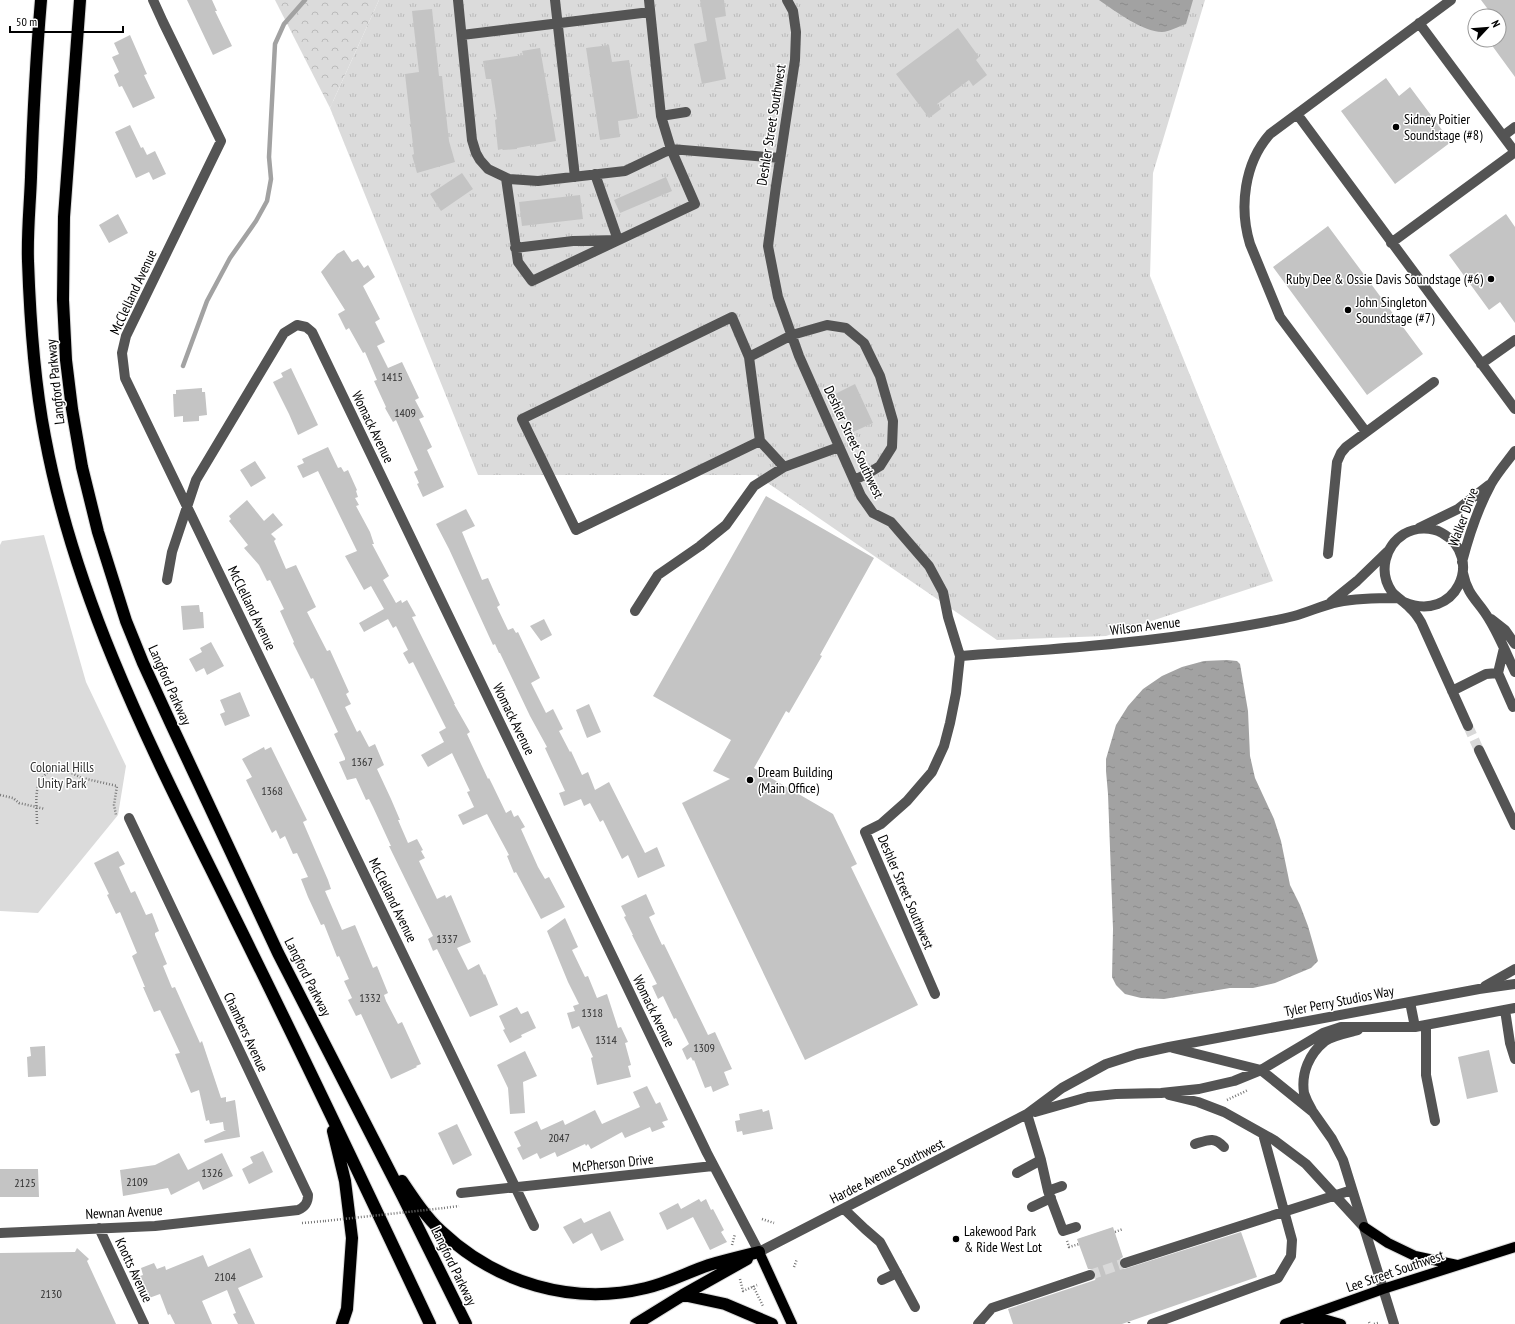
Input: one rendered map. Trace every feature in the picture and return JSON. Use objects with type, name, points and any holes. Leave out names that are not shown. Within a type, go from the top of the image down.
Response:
[{"type":"highway","name":"Langford Parkway","points":[[41,0],[34,89],[28,258],[32,332],[37,385],[45,437],[60,505],[75,559],[90,602],[125,690],[173,793],[328,1108],[430,1324]]},
{"type":"highway","name":"Langford Parkway","points":[[80,0],[64,217],[63,300],[66,360],[72,409],[82,467],[98,532],[114,586],[143,663],[278,953],[403,1197],[466,1324]]},
{"type":"highway","points":[[355,1104],[403,1183],[425,1214],[440,1230],[461,1249],[478,1261],[522,1282],[545,1289],[587,1295],[627,1292],[664,1282],[709,1265],[759,1252]]},
{"type":"highway","points":[[328,1108],[345,1181],[352,1238],[347,1309],[342,1324]]},
{"type":"highway","points":[[636,1324],[683,1295],[759,1252]]},
{"type":"highway","points":[[683,1295],[725,1304],[772,1324]]},
{"type":"main road","points":[[1364,1227],[1388,1244],[1415,1256],[1457,1265]]},
{"type":"main road","name":"Lee Street Southwest","points":[[1285,1324],[1383,1289],[1515,1247]]},
{"type":"main road","name":"Womack Avenue","points":[[759,1252],[792,1324]]},
{"type":"main road","points":[[1299,1319],[1327,1320],[1341,1324]]},
{"type":"street","name":"McClelland Avenue","points":[[153,0],[221,141],[126,336],[122,353],[125,378],[534,1226]]},
{"type":"street","points":[[458,0],[472,140],[476,153],[488,169],[509,180],[538,181],[625,171],[671,149],[780,158]]},
{"type":"street","points":[[555,0],[575,177]]},
{"type":"street","points":[[506,178],[518,262],[532,280],[694,204],[671,149],[661,116],[649,0]]},
{"type":"street","name":"Deshler Street Southwest","points":[[787,0],[793,10],[796,32],[795,60],[768,246],[778,297],[799,356],[861,496],[873,513],[891,522],[929,566],[942,592],[960,656],[956,694],[950,723],[944,746],[932,772],[907,801],[881,824],[865,832],[935,994]]},
{"type":"street","points":[[1366,432],[1280,316],[1246,232],[1244,203],[1249,174],[1263,142],[1270,134],[1451,0]]},
{"type":"street","points":[[462,35],[650,12]]},
{"type":"street","points":[[1392,243],[1515,152],[1419,23]]},
{"type":"street","points":[[661,116],[686,112]]},
{"type":"street","points":[[1297,114],[1515,410]]},
{"type":"street","points":[[1503,136],[1515,127]]},
{"type":"street","points":[[595,174],[618,240]]},
{"type":"street","points":[[516,248],[573,241],[618,240]]},
{"type":"street","points":[[760,441],[576,530],[522,420],[732,318],[749,357],[760,441],[784,467]]},
{"type":"street","name":"Womack Avenue","points":[[167,580],[172,552],[196,480],[284,333],[297,325],[306,327],[312,332],[713,1166],[759,1252]]},
{"type":"street","points":[[749,357],[792,335],[827,325],[846,328],[864,343],[880,376],[893,420],[892,447],[880,466],[854,480]]},
{"type":"street","points":[[1481,364],[1515,340]]},
{"type":"street","points":[[1328,554],[1337,462],[1341,453],[1346,447],[1434,382]]},
{"type":"street","points":[[635,611],[658,575],[700,546],[726,525],[754,486],[784,467],[840,447]]},
{"type":"street","name":"Walker Drive","points":[[1463,567],[1474,523],[1492,483],[1515,451]]},
{"type":"street","name":"Walker Drive","points":[[1416,529],[1458,509],[1492,483]]},
{"type":"street","points":[[1330,603],[1357,582],[1388,551],[1399,537],[1416,529],[1425,528],[1434,530],[1450,538],[1456,546],[1463,567],[1468,590],[1489,618],[1515,672]]},
{"type":"street","points":[[1388,551],[1384,567],[1385,576],[1392,591],[1421,622],[1468,726]]},
{"type":"street","points":[[1330,603],[1358,599],[1401,600],[1419,607],[1426,607],[1443,602],[1451,596],[1460,582],[1463,567]]},
{"type":"street","name":"Wilson Avenue","points":[[960,656],[1107,645],[1168,638],[1281,619],[1305,613],[1330,603]]},
{"type":"street","points":[[1489,618],[1505,630],[1515,644]]},
{"type":"street","points":[[1504,648],[1498,673],[1513,707]]},
{"type":"street","points":[[1452,691],[1486,674],[1498,673]]},
{"type":"street","points":[[1479,750],[1515,825]]},
{"type":"street","name":"Chambers Avenue","points":[[129,818],[308,1195],[308,1200],[305,1206],[298,1210],[248,1216]]},
{"type":"street","points":[[1479,989],[1515,969]]},
{"type":"street","name":"Tyler Perry Studios Way","points":[[1169,1047],[1479,989],[1515,984]]},
{"type":"street","points":[[1410,1002],[1414,1027]]},
{"type":"street","points":[[1510,1009],[1510,1043],[1515,1059]]},
{"type":"street","name":"Tyler Perry Studios Way","points":[[1161,1093],[1199,1089],[1234,1081],[1261,1070],[1323,1033],[1341,1027],[1414,1027],[1510,1009]]},
{"type":"street","points":[[1426,1025],[1426,1075],[1436,1121]]},
{"type":"street","points":[[1371,1027],[1342,1034],[1326,1041],[1307,1063],[1304,1072],[1304,1094],[1313,1112],[1336,1146],[1342,1160],[1394,1324]]},
{"type":"street","points":[[1169,1047],[1261,1070],[1313,1112]]},
{"type":"street","name":"Hardee Avenue Southwest","points":[[759,1252],[1027,1114],[1062,1088],[1106,1064],[1137,1054],[1169,1047]]},
{"type":"street","points":[[1161,1093],[1204,1104],[1224,1112],[1274,1140],[1306,1164],[1364,1227]]},
{"type":"street","name":"Hardee Avenue Southwest","points":[[1027,1114],[1088,1097],[1116,1094],[1161,1093]]},
{"type":"street","points":[[1027,1114],[1041,1160],[1049,1194],[1063,1231],[1076,1227]]},
{"type":"street","points":[[1152,1324],[1278,1278],[1291,1256],[1292,1240],[1263,1134]]},
{"type":"street","points":[[1195,1144],[1211,1139],[1218,1140],[1224,1146]]},
{"type":"street","points":[[1017,1173],[1041,1160]]},
{"type":"street","name":"McPherson Drive","points":[[461,1194],[713,1166]]},
{"type":"street","points":[[1032,1206],[1062,1186]]},
{"type":"street","points":[[1125,1263],[1352,1190]]},
{"type":"street","points":[[844,1209],[880,1242],[915,1307]]},
{"type":"street","name":"Newnan Avenue","points":[[0,1233],[156,1226],[248,1216]]},
{"type":"street","name":"Knotts Avenue","points":[[99,1228],[144,1324]]},
{"type":"street","points":[[882,1280],[897,1273]]},
{"type":"street","points":[[978,1324],[992,1308],[1090,1275]]},
{"type":"path","points":[[37,824],[37,789],[41,779],[50,771],[61,768],[82,778],[117,786],[114,805],[116,815],[129,818]]},
{"type":"path","points":[[0,795],[13,798],[19,803],[45,809]]},
{"type":"path","points":[[1227,1100],[1254,1087]]},
{"type":"path","points":[[300,1223],[466,1205]]},
{"type":"path","points":[[762,1220],[774,1223]]},
{"type":"path","points":[[1115,1232],[1123,1229]]},
{"type":"path","points":[[732,1245],[736,1231]]},
{"type":"path","points":[[794,1267],[797,1259]]},
{"type":"path","points":[[740,1279],[743,1291],[757,1285]]},
{"type":"path","points":[[753,1286],[764,1308]]},
{"type":"path","points":[[1374,1324],[1378,1323]]},
{"type":"green space","points":[[275,0],[379,0],[330,108]]},
{"type":"green space","points":[[379,0],[1205,0],[1153,173],[1150,276],[1273,581],[1106,636],[997,640],[756,475],[478,475],[330,108]]},
{"type":"green space","name":"Colonial Hills Unity Park","points":[[44,535],[86,682],[126,766],[118,815],[38,913],[0,911],[0,545],[2,541]]},
{"type":"water","points":[[1099,0],[1193,0],[1186,24],[1162,32],[1146,29],[1138,25]]},
{"type":"water","points":[[1204,661],[1237,661],[1240,664],[1248,711],[1250,756],[1255,778],[1274,819],[1281,841],[1290,885],[1308,926],[1318,961],[1311,968],[1275,983],[1253,988],[1230,988],[1164,999],[1141,998],[1125,994],[1116,985],[1112,977],[1113,929],[1106,759],[1116,725],[1128,706],[1143,689],[1162,676],[1182,667]]},
{"type":"building","points":[[187,0],[212,0],[217,11],[215,11],[232,46],[213,55]]},
{"type":"building","points":[[700,0],[724,0],[726,16],[715,18],[726,79],[702,84],[694,44],[707,41]]},
{"type":"building","points":[[1481,0],[1515,0],[1515,77],[1494,48],[1507,48],[1507,8],[1487,8]]},
{"type":"building","points":[[432,9],[439,76],[442,76],[449,141],[455,162],[417,173],[412,155],[414,154],[405,74],[419,72],[412,11]]},
{"type":"building","points":[[958,28],[979,57],[976,60],[987,75],[973,86],[969,80],[937,104],[941,109],[929,118],[896,74]]},
{"type":"building","points":[[130,35],[147,74],[144,75],[155,98],[133,108],[122,86],[119,87],[114,75],[119,72],[112,57],[119,54],[114,43]]},
{"type":"building","points":[[609,45],[612,62],[629,60],[638,118],[618,121],[620,137],[600,140],[586,48]]},
{"type":"building","points":[[540,48],[556,141],[517,149],[498,150],[495,120],[497,119],[491,79],[486,79],[483,61],[523,55],[522,51]]},
{"type":"building","name":"Sidney Poitier Soundstage (#8)","points":[[1386,78],[1399,96],[1410,87],[1451,142],[1395,184],[1341,111]]},
{"type":"building","points":[[130,125],[141,148],[143,147],[147,155],[155,151],[166,174],[153,180],[149,172],[136,178],[115,132]]},
{"type":"building","points":[[462,173],[473,189],[441,211],[430,194]]},
{"type":"building","points":[[666,177],[672,191],[620,213],[614,200]]},
{"type":"building","points":[[580,195],[583,219],[522,226],[519,202]]},
{"type":"building","points":[[118,214],[128,233],[109,243],[99,225]]},
{"type":"building","name":"Ruby Dee & Ossie Davis Soundstage (#6)","points":[[1506,214],[1515,227],[1515,323],[1500,302],[1489,310],[1449,255]]},
{"type":"building","name":"John Singleton Soundstage (#7)","points":[[1328,226],[1423,354],[1367,395],[1273,267]]},
{"type":"building","points":[[344,250],[352,262],[358,259],[364,268],[368,265],[375,277],[363,286],[380,319],[375,322],[385,342],[377,346],[388,368],[402,362],[419,398],[415,400],[424,417],[419,419],[432,447],[427,450],[444,487],[423,497],[417,484],[419,483],[414,472],[418,470],[396,420],[393,422],[385,408],[386,407],[374,381],[377,380],[365,352],[363,353],[349,328],[346,330],[338,314],[345,310],[321,272],[337,254]]},
{"type":"building","points":[[291,368],[318,425],[298,435],[273,382],[283,377],[281,373]]},
{"type":"building","points":[[855,384],[873,423],[853,432],[835,394]]},
{"type":"building","points":[[202,388],[202,392],[205,392],[207,415],[199,416],[199,421],[183,422],[183,416],[174,417],[173,394],[176,394],[176,390]]},
{"type":"building","points":[[328,447],[338,468],[341,467],[344,472],[348,470],[357,490],[358,497],[355,498],[359,505],[356,506],[370,532],[374,544],[372,544],[389,576],[383,580],[396,603],[401,600],[402,603],[407,600],[416,616],[412,617],[454,704],[470,732],[467,734],[488,779],[489,778],[506,813],[511,810],[514,817],[518,815],[525,827],[521,829],[538,867],[545,879],[549,877],[565,907],[541,919],[516,872],[514,873],[507,856],[509,855],[487,814],[463,825],[458,815],[474,807],[467,792],[470,791],[452,753],[428,767],[421,755],[444,742],[439,732],[446,728],[413,662],[409,664],[403,653],[408,650],[396,626],[393,628],[388,619],[364,632],[359,623],[384,609],[371,586],[364,590],[345,556],[357,551],[318,471],[303,478],[297,466],[304,463],[302,459]]},
{"type":"building","points":[[255,461],[266,478],[251,487],[240,470]]},
{"type":"building","name":"Dream Building (Main Office)","points":[[766,496],[874,558],[820,655],[822,656],[789,713],[786,711],[754,768],[833,814],[857,864],[851,867],[918,1005],[805,1060],[682,803],[730,779],[713,771],[731,740],[653,696]]},
{"type":"building","points":[[247,500],[264,521],[273,513],[283,525],[271,534],[276,539],[274,541],[286,569],[296,565],[316,607],[307,612],[327,651],[330,650],[349,692],[346,694],[351,704],[345,707],[357,732],[360,730],[369,747],[375,744],[384,765],[377,769],[400,820],[398,820],[408,843],[417,839],[423,850],[421,851],[425,858],[419,861],[437,899],[445,895],[446,898],[451,895],[471,942],[457,948],[468,970],[479,964],[484,975],[485,974],[498,1005],[470,1017],[437,949],[433,951],[428,939],[433,936],[389,846],[391,846],[369,799],[366,800],[356,778],[347,780],[339,762],[345,760],[345,758],[334,734],[338,732],[313,678],[311,679],[293,643],[294,642],[280,611],[284,609],[270,580],[267,581],[259,565],[244,548],[248,545],[229,521],[231,519],[229,516]]},
{"type":"building","points":[[466,509],[475,526],[462,532],[482,580],[488,578],[500,605],[497,607],[508,630],[513,628],[516,633],[518,632],[540,678],[531,683],[546,713],[553,709],[563,729],[559,731],[570,752],[571,751],[582,775],[588,772],[595,790],[609,782],[645,853],[657,847],[665,866],[638,878],[628,855],[622,859],[603,820],[600,822],[590,803],[584,806],[581,799],[564,806],[559,793],[565,791],[545,748],[547,747],[530,716],[500,653],[495,644],[493,645],[436,524]]},
{"type":"building","points":[[199,605],[200,612],[203,612],[204,628],[183,630],[181,606]]},
{"type":"building","points":[[544,619],[552,635],[541,641],[530,626]]},
{"type":"building","points":[[211,642],[224,666],[207,675],[204,668],[196,672],[189,659],[202,652],[200,648]]},
{"type":"building","points":[[240,692],[250,716],[225,726],[220,714],[225,712],[220,700]]},
{"type":"building","points":[[589,704],[601,732],[587,738],[576,710]]},
{"type":"building","points":[[264,747],[265,750],[271,747],[307,820],[303,822],[328,880],[331,889],[325,891],[342,930],[355,925],[373,968],[377,966],[388,993],[384,995],[386,1001],[398,1024],[402,1022],[421,1064],[391,1079],[361,1014],[356,1016],[348,1000],[352,998],[344,981],[349,979],[339,956],[337,957],[324,924],[321,925],[308,897],[301,879],[308,877],[297,853],[293,854],[285,836],[280,839],[276,830],[272,833],[246,780],[252,777],[242,759]]},
{"type":"building","points":[[118,851],[125,864],[119,867],[131,893],[135,891],[146,915],[152,913],[159,931],[155,933],[155,935],[167,964],[163,966],[172,988],[175,987],[200,1043],[202,1041],[221,1098],[226,1097],[226,1102],[235,1100],[240,1137],[205,1143],[204,1140],[226,1130],[224,1130],[223,1122],[210,1124],[209,1120],[206,1121],[199,1090],[191,1093],[175,1054],[180,1053],[160,1010],[154,1012],[132,956],[137,953],[120,912],[116,914],[107,895],[109,894],[94,863]]},
{"type":"building","points":[[646,894],[655,914],[649,917],[662,945],[664,944],[708,1035],[715,1032],[732,1069],[724,1072],[729,1085],[713,1092],[711,1086],[705,1088],[694,1060],[693,1061],[691,1057],[687,1060],[682,1049],[689,1044],[676,1018],[674,1019],[663,996],[658,999],[652,986],[657,984],[624,917],[626,916],[621,906]]},
{"type":"building","points":[[565,918],[578,947],[572,950],[585,977],[588,976],[597,998],[607,994],[618,1028],[621,1027],[628,1042],[625,1043],[631,1065],[628,1066],[631,1077],[597,1085],[591,1058],[593,1057],[579,1026],[572,1029],[567,1013],[575,1011],[573,1006],[579,1004],[568,982],[547,931]]},
{"type":"building","points":[[517,1007],[521,1014],[528,1011],[536,1028],[521,1035],[522,1037],[510,1043],[503,1030],[505,1029],[499,1016]]},
{"type":"building","points":[[45,1046],[46,1076],[28,1077],[27,1057],[31,1056],[30,1047]]},
{"type":"building","points":[[1489,1050],[1498,1092],[1467,1099],[1458,1057]]},
{"type":"building","points":[[525,1051],[537,1076],[523,1082],[525,1113],[510,1114],[508,1088],[497,1065]]},
{"type":"building","points":[[647,1086],[656,1104],[660,1102],[668,1120],[662,1122],[665,1127],[652,1132],[650,1127],[625,1138],[622,1132],[591,1149],[588,1144],[586,1146],[585,1144],[557,1157],[555,1152],[540,1159],[537,1153],[523,1160],[517,1148],[521,1146],[514,1132],[537,1121],[541,1130],[563,1120],[565,1125],[595,1110],[602,1124],[640,1107],[633,1092]]},
{"type":"building","points":[[762,1109],[763,1112],[769,1110],[773,1129],[743,1135],[742,1131],[737,1132],[735,1121],[740,1120],[739,1114]]},
{"type":"building","points":[[457,1124],[472,1155],[453,1165],[438,1133]]},
{"type":"building","points":[[263,1151],[273,1172],[249,1184],[242,1169],[253,1163],[250,1157]]},
{"type":"building","points":[[179,1153],[188,1170],[222,1153],[233,1176],[203,1190],[199,1181],[171,1195],[168,1188],[123,1196],[120,1170],[155,1165]]},
{"type":"building","points":[[0,1169],[38,1169],[39,1197],[0,1197]]},
{"type":"building","points":[[699,1199],[701,1202],[706,1199],[711,1210],[713,1209],[724,1230],[721,1232],[727,1242],[710,1250],[693,1217],[667,1230],[659,1213],[678,1203],[681,1209]]},
{"type":"building","points":[[610,1211],[624,1240],[601,1251],[592,1233],[573,1244],[563,1227],[581,1218],[584,1223]]},
{"type":"building","points":[[1113,1227],[1123,1257],[1120,1259],[1119,1265],[1120,1268],[1124,1269],[1241,1232],[1257,1277],[1122,1324],[1013,1324],[1008,1309],[1095,1280],[1096,1273],[1092,1269],[1088,1269],[1077,1239]]},
{"type":"building","points":[[77,1248],[89,1259],[87,1261],[116,1324],[0,1324],[0,1253],[75,1252]]},
{"type":"building","points":[[250,1248],[263,1277],[238,1288],[255,1324],[238,1324],[233,1314],[236,1313],[227,1290],[202,1301],[212,1324],[175,1324],[170,1314],[168,1315],[160,1294],[149,1298],[140,1276],[143,1275],[141,1268],[154,1263],[157,1269],[165,1266],[166,1270],[203,1255],[208,1267]]},
{"type":"waterway","points":[[183,366],[207,301],[230,258],[256,221],[267,201],[271,179],[269,157],[275,44],[284,24],[305,0]]},
{"type":"tunnel","points":[[1468,726],[1479,750]]},
{"type":"tunnel","points":[[1090,1275],[1125,1263]]},
{"type":"place","name":"Sidney Poitier Soundstage (#8)","points":[[1396,127]]},
{"type":"place","name":"Ruby Dee & Ossie Davis Soundstage (#6)","points":[[1491,279]]},
{"type":"place","name":"John Singleton Soundstage (#7)","points":[[1348,310]]},
{"type":"place","name":"Dream Building (Main Office)","points":[[750,780]]},
{"type":"place","name":"Lakewood Park & Ride West Lot","points":[[956,1239]]}]
